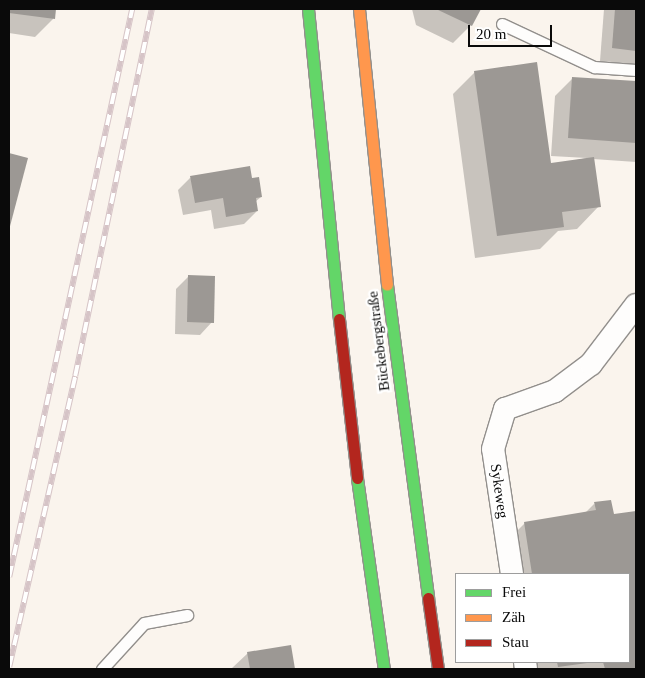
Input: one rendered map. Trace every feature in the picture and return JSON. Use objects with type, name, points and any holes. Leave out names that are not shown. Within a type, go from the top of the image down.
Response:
[{"type":"highway","points":[[308,9],[351,438],[384,669]]},
{"type":"highway","name":"Bückebergstraße","points":[[359,9],[372,158],[401,398],[438,669]]},
{"type":"street","name":"Sykeweg","points":[[512,573],[493,449],[505,409],[555,390],[591,364],[636,304]]},
{"type":"lane","points":[[502,24],[594,67],[636,70]]},
{"type":"lane","points":[[102,669],[144,623],[187,615]]},
{"type":"building","points":[[9,9],[56,9],[55,19],[9,13]]},
{"type":"building","points":[[436,9],[481,9],[472,26]]},
{"type":"building","points":[[615,9],[636,9],[636,51],[612,48]]},
{"type":"building","points":[[537,62],[551,163],[594,157],[601,207],[562,212],[564,227],[497,236],[474,71]]},
{"type":"building","points":[[572,77],[636,81],[636,143],[568,138]]},
{"type":"building","points":[[9,153],[28,158],[9,230]]},
{"type":"building","points":[[250,166],[252,178],[259,177],[262,197],[256,198],[258,211],[226,217],[223,198],[195,203],[190,176]]},
{"type":"building","points":[[188,275],[215,276],[214,323],[187,322]]},
{"type":"building","points":[[611,500],[614,514],[636,511],[636,669],[605,669],[603,663],[630,663],[630,573],[532,573],[524,522],[596,510],[594,502]]},
{"type":"building","points":[[291,645],[295,669],[250,669],[247,652]]},
{"type":"building","points":[[557,663],[587,663],[558,667]]},
{"type":"railway","points":[[9,577],[132,9]]},
{"type":"railway","points":[[9,667],[75,376],[152,9]]},
{"type":"traffic: fast","points":[[308,9],[339,319]]},
{"type":"traffic: fast","points":[[387,285],[428,598]]},
{"type":"traffic: fast","points":[[357,478],[384,669]]},
{"type":"traffic: slow","points":[[359,9],[387,285]]},
{"type":"traffic: jam","points":[[339,319],[357,478]]},
{"type":"traffic: jam","points":[[428,598],[438,669]]}]
